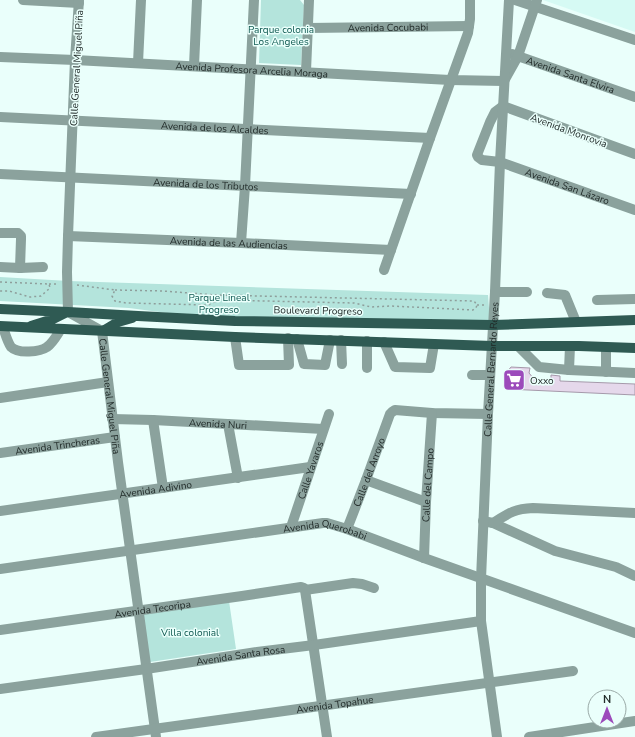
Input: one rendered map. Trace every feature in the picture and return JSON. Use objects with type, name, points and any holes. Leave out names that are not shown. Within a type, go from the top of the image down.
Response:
[{"type":"main road","name":"Boulevard Progreso","points":[[0,309],[235,321],[493,325],[635,320]]},
{"type":"main road","points":[[25,328],[68,312]]},
{"type":"main road","points":[[102,331],[118,322],[138,316]]},
{"type":"main road","points":[[1,326],[235,337],[434,344],[635,348]]},
{"type":"street","points":[[23,0],[79,1]]},
{"type":"street","points":[[138,63],[141,0]]},
{"type":"street","points":[[194,66],[197,0]]},
{"type":"street","points":[[241,242],[254,0]]},
{"type":"street","points":[[306,71],[309,0]]},
{"type":"street","points":[[384,270],[450,80],[468,33],[470,0]]},
{"type":"street","name":"Calle General Bernardo Reyes","points":[[497,737],[481,621],[481,579],[488,522],[488,414],[509,0]]},
{"type":"street","points":[[515,0],[536,3],[635,40]]},
{"type":"street","name":"Calle General Miguel Piña","points":[[79,1],[70,178],[67,272],[68,312],[102,331],[112,419],[155,733]]},
{"type":"street","points":[[504,81],[518,56],[536,3]]},
{"type":"street","name":"Avenida Cocubabi","points":[[308,28],[469,26]]},
{"type":"street","name":"Avenida Santa Elvira","points":[[506,51],[635,97]]},
{"type":"street","name":"Avenida Profesora Arcelia Moraga","points":[[0,57],[306,71],[450,80],[504,81]]},
{"type":"street","name":"Avenida Monrovia","points":[[503,106],[635,154]]},
{"type":"street","name":"Avenida San Lázaro","points":[[503,106],[495,112],[490,122],[477,155],[478,157],[482,160],[500,162],[635,210]]},
{"type":"street","name":"Avenida de los Alcaldes","points":[[0,117],[430,138]]},
{"type":"street","name":"Avenida de los Tributos","points":[[0,174],[411,194]]},
{"type":"street","points":[[0,233],[16,233],[21,236],[20,268]]},
{"type":"street","name":"Avenida de las Audiencias","points":[[68,236],[241,242],[391,250]]},
{"type":"street","points":[[0,268],[43,267]]},
{"type":"street","points":[[495,292],[528,292]]},
{"type":"street","points":[[547,293],[565,295],[576,322]]},
{"type":"street","points":[[597,300],[635,299]]},
{"type":"street","points":[[1,326],[10,346],[15,350],[23,351],[40,350],[47,347],[61,329]]},
{"type":"street","points":[[235,337],[239,364],[290,365],[292,338]]},
{"type":"street","points":[[292,338],[304,364],[324,365],[330,340]]},
{"type":"street","points":[[341,340],[342,364]]},
{"type":"street","points":[[367,341],[367,368]]},
{"type":"street","points":[[384,342],[395,367],[430,368],[434,344]]},
{"type":"street","points":[[518,346],[538,367],[635,373]]},
{"type":"street","points":[[569,370],[570,346]]},
{"type":"street","points":[[606,347],[606,372]]},
{"type":"street","points":[[472,374],[490,375]]},
{"type":"street","points":[[0,398],[108,382]]},
{"type":"street","name":"Calle del Arroyo","points":[[347,529],[390,414],[395,410],[432,412]]},
{"type":"street","points":[[432,412],[488,414]]},
{"type":"street","name":"Calle del Campo","points":[[424,558],[432,412]]},
{"type":"street","name":"Calle Yavaros","points":[[291,527],[329,414]]},
{"type":"street","name":"Avenida Nuri","points":[[112,419],[323,429]]},
{"type":"street","points":[[153,420],[163,488]]},
{"type":"street","points":[[228,424],[238,478]]},
{"type":"street","name":"Avenida Trincheras","points":[[0,453],[115,437]]},
{"type":"street","name":"Avenida Adivino","points":[[0,511],[310,467]]},
{"type":"street","points":[[366,480],[426,502]]},
{"type":"street","points":[[488,522],[511,512],[533,508],[635,513]]},
{"type":"street","points":[[488,522],[556,551],[616,567],[635,576]]},
{"type":"street","name":"Avenida Querobabi","points":[[0,569],[327,523],[635,633]]},
{"type":"street","name":"Avenida Tecoripa","points":[[0,630],[301,587],[305,589],[353,583],[374,588]]},
{"type":"street","points":[[305,589],[327,737]]},
{"type":"street","name":"Avenida Santa Rosa","points":[[0,689],[481,621]]},
{"type":"street","name":"Avenida Topahue","points":[[96,737],[155,733],[322,705],[573,671]]},
{"type":"street","points":[[528,737],[635,721]]},
{"type":"path","points":[[0,282],[49,284],[50,288],[41,296],[30,297],[9,291],[0,291]]},
{"type":"path","points":[[83,286],[116,290],[163,291],[216,295],[474,301],[477,305],[473,310],[391,306],[371,307],[354,304],[219,300],[208,306],[126,303],[115,301],[112,296],[116,290]]},
{"type":"shaded area","points":[[543,0],[635,0],[635,32]]},
{"type":"green space","name":"Parque colonia Los Angeles","points":[[261,0],[300,0],[304,5],[301,65],[259,63]]},
{"type":"green space","name":"Parque Lineal Progreso","points":[[0,277],[69,281],[488,295],[490,321],[221,320],[129,308],[0,301]]},
{"type":"green space","name":"Villa colonial","points":[[229,601],[236,649],[150,662],[143,614]]},
{"type":"building","points":[[511,367],[530,368],[529,373],[534,379],[551,379],[551,375],[560,376],[560,381],[635,384],[635,395],[506,389],[507,372]]},
{"type":"place","name":"Oxxo","points":[[514,380]]}]
